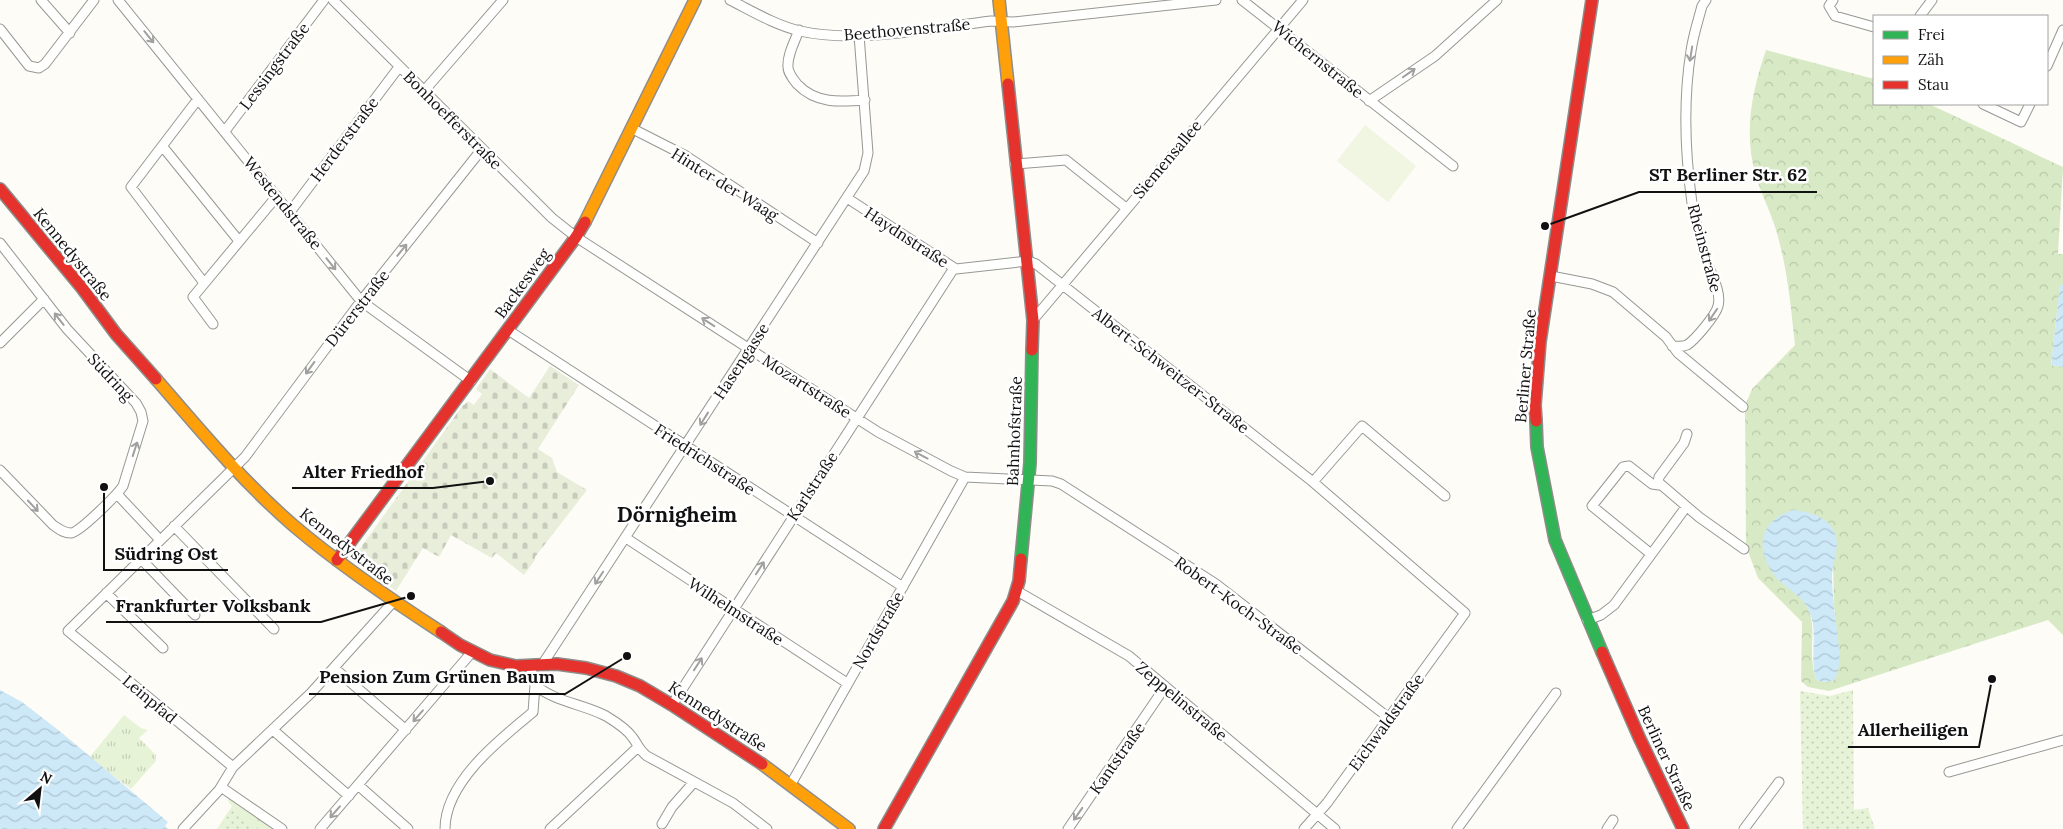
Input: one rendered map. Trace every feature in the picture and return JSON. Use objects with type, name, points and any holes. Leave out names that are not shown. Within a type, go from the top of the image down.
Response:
[{"type":"street","points":[[41,0],[70,33]]},
{"type":"street","points":[[0,29],[25,62],[36,69],[45,64],[94,0]]},
{"type":"street","name":"Westendstraße","points":[[118,0],[361,301],[471,381]]},
{"type":"street","name":"Lessingstraße","points":[[225,131],[324,0]]},
{"type":"street","name":"Bonhoefferstraße","points":[[333,0],[482,150],[552,218],[576,237]]},
{"type":"street","points":[[424,92],[503,0]]},
{"type":"street","name":"Backesweg","points":[[337,560],[576,237],[695,0]]},
{"type":"street","name":"Beethovenstraße","points":[[730,0],[771,20],[799,30],[859,36],[991,21],[1001,22]]},
{"type":"street","name":"Bahnhofstraße","points":[[884,829],[1017,591],[1029,480],[1033,320],[998,0]]},
{"type":"street","points":[[1001,22],[1157,4],[1216,0]]},
{"type":"street","name":"Wichernstraße","points":[[1242,0],[1453,166]]},
{"type":"street","name":"Siemensallee","points":[[1033,320],[1278,27],[1303,0]]},
{"type":"street","name":"Wichernstraße","points":[[1370,101],[1435,56],[1497,0]]},
{"type":"street","name":"Berliner Straße","points":[[1592,0],[1538,367],[1535,424],[1537,447],[1555,540],[1587,620],[1639,737],[1683,829]]},
{"type":"street","name":"Rheinstraße","points":[[1672,346],[1688,344],[1713,316],[1718,306],[1718,295],[1706,260],[1693,205],[1687,160],[1686,106],[1691,49],[1704,3],[1694,0]]},
{"type":"street","points":[[1833,0],[1829,6],[1835,16],[1873,27]]},
{"type":"street","points":[[1921,15],[1932,0]]},
{"type":"street","points":[[799,30],[788,65],[789,71],[797,83],[804,90],[826,101],[865,100]]},
{"type":"street","points":[[2048,64],[2063,30]]},
{"type":"street","name":"Hasengasse","points":[[542,665],[864,171],[868,160],[859,36]]},
{"type":"street","name":"Herderstraße","points":[[290,212],[399,67]]},
{"type":"street","points":[[198,99],[132,187],[204,282]]},
{"type":"street","points":[[1985,105],[2021,122],[2030,105]]},
{"type":"street","name":"Hinter der Waag","points":[[631,128],[686,156],[818,243]]},
{"type":"street","points":[[163,147],[239,241]]},
{"type":"street","name":"Dürerstraße","points":[[68,631],[245,457],[361,301],[482,150]]},
{"type":"street","points":[[1015,164],[1066,160],[1126,208]]},
{"type":"street","name":"Kennedystraße","points":[[0,189],[77,282],[116,334],[234,468],[293,525],[337,560],[393,602],[472,652],[497,662],[516,666],[568,665],[607,673],[640,686],[791,784],[849,829]]},
{"type":"street","points":[[213,324],[193,297],[277,196]]},
{"type":"street","name":"Haydnstraße","points":[[847,198],[958,270],[1028,261]]},
{"type":"street","name":"Mozartstraße","points":[[576,237],[878,432],[965,477],[1029,480]]},
{"type":"street","name":"Südring","points":[[0,243],[67,329],[136,403],[143,421],[123,486],[118,494],[76,531],[63,532],[44,516],[0,470]]},
{"type":"street","name":"Albert-Schweitzer-Straße","points":[[1028,261],[1036,264],[1062,284],[1313,482],[1465,613]]},
{"type":"street","name":"Karlstraße","points":[[672,705],[954,268]]},
{"type":"street","points":[[1551,276],[1592,284],[1613,292],[1666,337],[1678,353],[1743,407]]},
{"type":"street","points":[[0,343],[44,300]]},
{"type":"street","name":"Friedrichstraße","points":[[508,330],[903,587]]},
{"type":"street","points":[[1313,482],[1362,426],[1445,496]]},
{"type":"street","points":[[1659,484],[1659,477],[1684,443],[1687,434]]},
{"type":"street","points":[[1651,554],[1592,506],[1623,467],[1629,466],[1652,484],[1659,484],[1686,507],[1744,549]]},
{"type":"street","name":"Nordstraße","points":[[791,784],[965,477]]},
{"type":"street","name":"Robert-Koch-Straße","points":[[1029,480],[1052,481],[1061,484],[1210,580],[1389,718]]},
{"type":"street","points":[[118,494],[160,540]]},
{"type":"street","points":[[1587,620],[1601,615],[1614,605],[1686,507]]},
{"type":"street","points":[[174,526],[274,629]]},
{"type":"street","name":"Wilhelmstraße","points":[[626,538],[847,683]]},
{"type":"street","points":[[140,559],[195,615]]},
{"type":"street","name":"Zeppelinstraße","points":[[1017,591],[1129,656],[1319,813],[1335,829]]},
{"type":"street","points":[[106,593],[163,648]]},
{"type":"street","points":[[183,829],[221,787],[233,767],[273,730],[334,668],[393,602]]},
{"type":"street","name":"Eichwaldstraße","points":[[1304,829],[1319,813],[1465,613]]},
{"type":"street","name":"Leinpfad","points":[[68,631],[233,767]]},
{"type":"street","points":[[320,829],[472,652]]},
{"type":"street","points":[[445,829],[449,809],[469,772],[480,759],[533,712],[535,684],[530,666]]},
{"type":"street","points":[[334,668],[406,730]]},
{"type":"street","points":[[535,684],[551,695],[599,713],[615,722],[629,733],[638,747],[647,756],[733,803],[767,829]]},
{"type":"street","name":"Kantstraße","points":[[1068,829],[1165,687]]},
{"type":"street","points":[[1457,829],[1556,692]]},
{"type":"street","points":[[273,730],[349,796]]},
{"type":"street","points":[[1949,772],[2063,740]]},
{"type":"street","points":[[550,829],[638,747]]},
{"type":"street","points":[[662,824],[672,807],[694,782]]},
{"type":"street","points":[[1744,829],[1779,782]]},
{"type":"street","points":[[358,785],[408,829]]},
{"type":"street","points":[[221,787],[282,829]]},
{"type":"street","points":[[1607,829],[1613,820]]},
{"type":"green space","points":[[1766,50],[1873,79],[1873,105],[1931,105],[2063,167],[2058,254],[2063,254],[2063,285],[2060,286],[2051,365],[2063,367],[2063,635],[2048,620],[1829,691],[1808,687],[1801,681],[1802,622],[1758,578],[1746,546],[1745,406],[1752,389],[1795,345],[1789,291],[1781,250],[1776,229],[1761,191],[1752,160],[1750,144],[1751,112]],"holes":[[[1833,564],[1834,605],[1839,657],[1833,681],[1822,682],[1816,679],[1813,665],[1811,617],[1807,606],[1798,595],[1784,584]]]},
{"type":"green space","points":[[1365,125],[1416,166],[1388,202],[1337,161]]},
{"type":"green space","points":[[550,366],[579,385],[538,449],[552,458],[557,472],[587,490],[535,557],[535,560],[524,575],[496,553],[492,558],[451,535],[439,557],[423,548],[396,591],[356,561],[359,550],[463,405],[468,401],[474,405],[482,394],[476,389],[490,369],[529,398]]},
{"type":"green space","points":[[1853,690],[1854,810],[1868,808],[1875,829],[1803,829],[1800,691],[1830,696]]},
{"type":"green space","points":[[124,715],[141,728],[148,730],[139,738],[156,755],[156,761],[131,789],[89,758]]},
{"type":"green space","points":[[229,796],[277,829],[217,829],[232,806],[228,801]]},
{"type":"green space","points":[[231,810],[259,829],[220,829]]},
{"type":"water","points":[[2060,285],[2063,285],[2063,367],[2051,365]]},
{"type":"water","points":[[1794,510],[1806,512],[1824,519],[1835,534],[1837,549],[1832,579],[1839,645],[1839,666],[1833,681],[1822,682],[1816,679],[1813,662],[1814,636],[1809,611],[1797,595],[1776,578],[1766,562],[1763,552],[1764,534],[1768,526],[1783,514]]},
{"type":"water","points":[[0,690],[22,702],[62,733],[168,822],[165,826],[168,829],[0,829]]},
{"type":"traffic: fast","points":[[1021,559],[1030,463],[1032,350]]},
{"type":"traffic: fast","points":[[1536,421],[1537,447],[1555,540],[1602,652]]},
{"type":"traffic: slow","points":[[585,222],[695,0]]},
{"type":"traffic: slow","points":[[999,0],[1008,84]]},
{"type":"traffic: slow","points":[[156,379],[240,474],[294,526],[366,581],[441,632]]},
{"type":"traffic: slow","points":[[762,764],[849,829]]},
{"type":"traffic: jam","points":[[1536,421],[1535,405],[1540,342],[1592,0]]},
{"type":"traffic: jam","points":[[1008,84],[1033,320],[1032,350]]},
{"type":"traffic: jam","points":[[0,189],[82,288],[116,334],[156,379]]},
{"type":"traffic: jam","points":[[337,560],[576,237],[585,222]]},
{"type":"traffic: jam","points":[[884,829],[1013,601],[1019,581],[1021,559]]},
{"type":"traffic: jam","points":[[441,632],[460,645],[490,660],[516,666],[557,664],[586,668],[616,676],[640,686],[672,705],[762,764]]},
{"type":"traffic: jam","points":[[1602,652],[1639,737],[1683,829]]},
{"type":"place","name":"ST Berliner Str. 62","points":[[1545,226]]},
{"type":"place","name":"Alter Friedhof","points":[[490,481]]},
{"type":"place","name":"Südring Ost","points":[[104,487]]},
{"type":"place","name":"Frankfurter Volksbank","points":[[411,596]]},
{"type":"place","name":"Pension Zum Grünen Baum","points":[[627,656]]},
{"type":"place","name":"Allerheiligen","points":[[1992,679]]},
{"type":"district","name":"Dörnigheim","points":[[677,514]]}]
